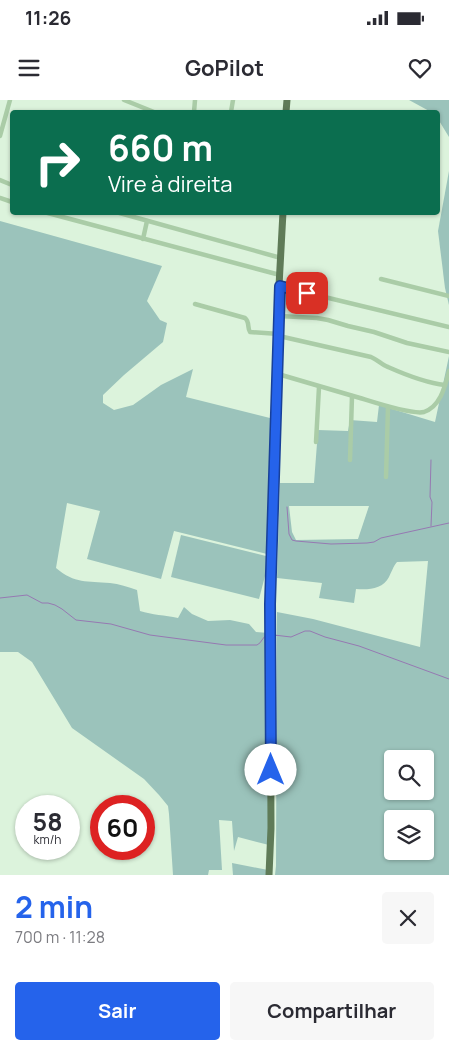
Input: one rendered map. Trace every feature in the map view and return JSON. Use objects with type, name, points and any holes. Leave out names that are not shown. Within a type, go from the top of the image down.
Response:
[{"type":"main road","points":[[269,875],[271,828],[270,604],[283,215]]},
{"type":"street","points":[[0,136],[10,100]]},
{"type":"street","points":[[124,100],[142,110]]},
{"type":"street","points":[[55,215],[280,276]]},
{"type":"street","points":[[127,215],[281,258]]},
{"type":"street","points":[[143,239],[148,221]]},
{"type":"street","points":[[381,278],[449,296]]},
{"type":"street","points":[[280,286],[449,327]]},
{"type":"street","points":[[196,304],[245,318],[250,332],[279,335],[371,357],[394,370],[426,381],[445,385]]},
{"type":"street","points":[[279,316],[328,320],[407,343],[449,352]]},
{"type":"street","points":[[278,374],[388,406],[423,412],[436,405],[441,397],[449,370]]},
{"type":"street","points":[[316,442],[319,386]]},
{"type":"street","points":[[350,460],[352,396]]},
{"type":"street","points":[[386,477],[388,406]]},
{"type":"shaded area","points":[[409,100],[449,100],[449,137],[440,122],[440,110],[427,110]]},
{"type":"shaded area","points":[[449,171],[449,305],[438,231]]},
{"type":"shaded area","points":[[0,221],[162,266],[147,301],[160,320],[167,323],[163,342],[103,395],[103,403],[114,410],[133,405],[161,385],[193,369],[186,397],[274,419],[271,555],[174,531],[161,579],[87,559],[100,511],[67,503],[56,568],[75,579],[88,582],[113,583],[137,590],[140,611],[178,618],[184,607],[192,614],[208,621],[230,620],[249,624],[256,632],[269,633],[269,845],[238,837],[234,851],[232,821],[219,820],[222,870],[209,870],[208,875],[173,875],[168,806],[144,779],[72,728],[32,662],[18,652],[0,652]]},
{"type":"shaded area","points":[[449,356],[449,875],[275,875],[277,612],[313,619],[420,647],[428,561],[397,562],[383,584],[371,589],[356,589],[354,603],[319,598],[322,583],[277,578],[280,483],[314,483],[318,430],[348,431],[350,420],[377,422],[379,405],[435,422]],"holes":[[[289,506],[369,506],[358,539],[296,540],[292,532]]]},
{"type":"shaded area","points":[[181,535],[270,557],[259,599],[171,577]]},
{"type":"shaded area","points":[[232,863],[268,870],[267,875],[233,875]]},
{"type":"waterway","points":[[431,460],[431,526]]},
{"type":"waterway","points":[[287,507],[289,534],[292,540],[296,541],[331,544],[367,543],[381,538],[449,523]]},
{"type":"waterway","points":[[0,598],[27,595],[42,603],[55,605],[76,620],[111,624],[150,635],[226,645],[257,645],[267,635]]},
{"type":"waterway","points":[[274,635],[291,637],[305,631],[310,631],[359,646],[449,679]]},
{"type":"route","points":[[271,770],[270,604],[280,286],[307,293]]}]
